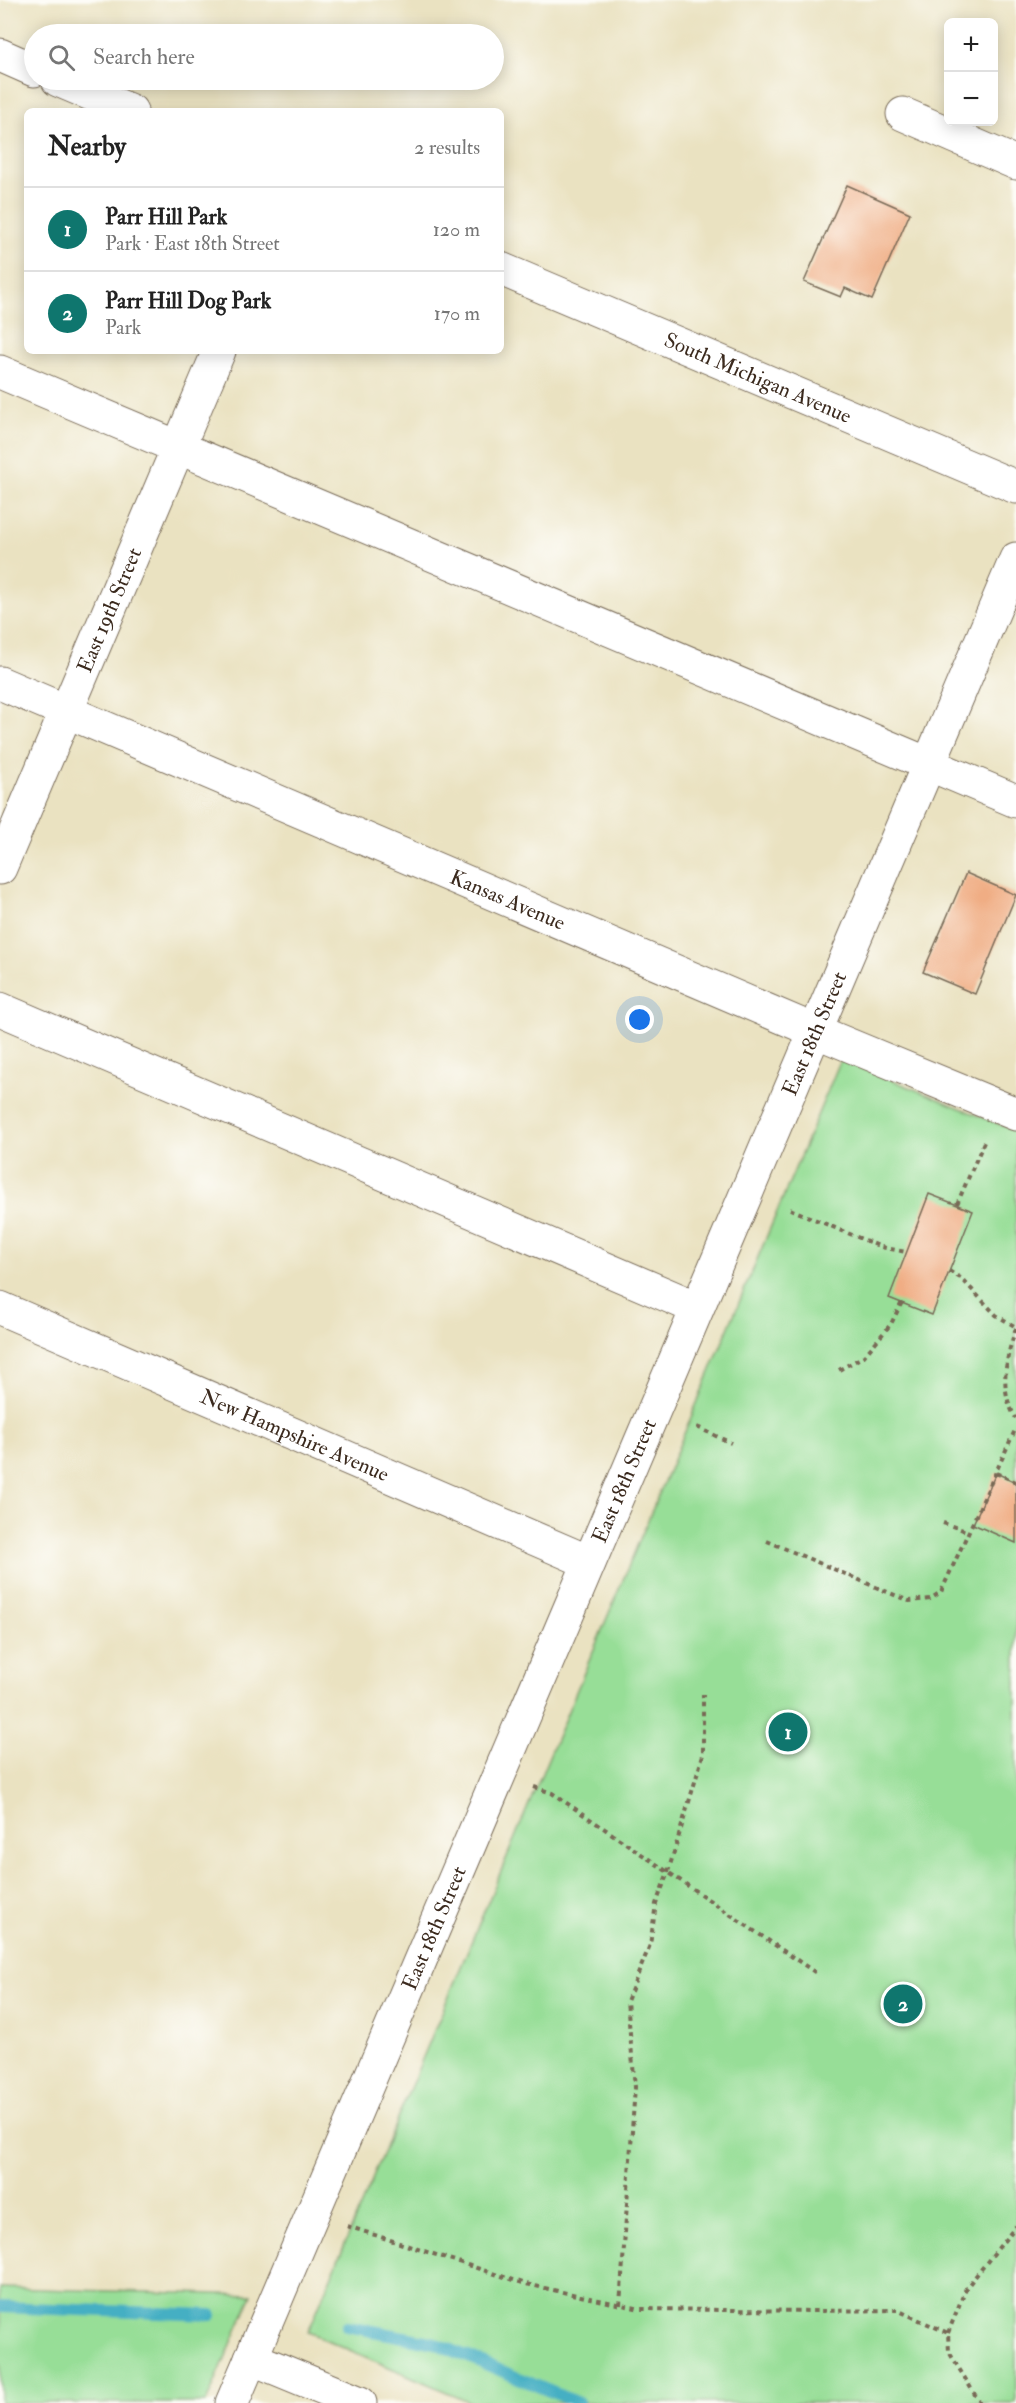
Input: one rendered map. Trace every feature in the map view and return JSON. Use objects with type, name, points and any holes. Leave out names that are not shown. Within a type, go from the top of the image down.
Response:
[{"type":"street","points":[[0,55],[24,66]]},
{"type":"street","points":[[82,90],[124,108]]},
{"type":"street","points":[[903,114],[1016,163]]},
{"type":"street","name":"South Michigan Avenue","points":[[504,270],[1016,487]]},
{"type":"street","name":"East 19th Street","points":[[0,868],[218,354]]},
{"type":"street","points":[[0,372],[1016,801]]},
{"type":"street","name":"East 18th Street","points":[[232,2403],[1016,559]]},
{"type":"street","name":"Kansas Avenue","points":[[0,683],[815,1031],[1016,1114]]},
{"type":"street","points":[[0,1010],[697,1308]]},
{"type":"street","name":"New Hampshire Avenue","points":[[0,1308],[589,1562]]},
{"type":"street","points":[[251,2358],[360,2403]]},
{"type":"path","points":[[957,1204],[988,1134]]},
{"type":"path","points":[[790,1209],[881,1247],[906,1252]]},
{"type":"path","points":[[949,1271],[962,1279],[996,1315],[1016,1328],[1008,1351],[1005,1378],[1010,1408],[1016,1418]]},
{"type":"path","points":[[839,1370],[864,1356],[891,1324],[902,1302]]},
{"type":"path","points":[[697,1427],[731,1443]]},
{"type":"path","points":[[767,1541],[909,1601],[930,1599],[942,1592],[1016,1428]]},
{"type":"path","points":[[996,1473],[1016,1482]]},
{"type":"path","points":[[943,1523],[969,1532]]},
{"type":"path","points":[[620,2304],[635,2087],[627,2001],[650,1945],[656,1904],[668,1872],[703,1755],[703,1694]]},
{"type":"path","points":[[499,1774],[552,1793],[816,1973]]},
{"type":"path","points":[[312,2214],[526,2284],[620,2304],[652,2309],[816,2312],[897,2310],[948,2332]]},
{"type":"path","points":[[980,2403],[949,2352],[948,2332],[966,2288],[1016,2226]]},
{"type":"green space","points":[[841,1059],[1016,1131],[1016,2403],[472,2403],[308,2332]]},
{"type":"green space","points":[[0,2288],[252,2295],[206,2403],[0,2403]]},
{"type":"building","points":[[847,185],[910,213],[872,300],[845,288],[841,297],[804,282]]},
{"type":"building","points":[[966,873],[1016,895],[975,994],[923,972]]},
{"type":"building","points":[[929,1194],[973,1211],[932,1315],[889,1298]]},
{"type":"building","points":[[996,1473],[1016,1482],[1016,1543],[973,1524]]},
{"type":"waterway","points":[[0,2307],[211,2315]]},
{"type":"waterway","points":[[347,2326],[435,2343],[578,2403]]},
{"type":"place","name":"Parr Hill Park","points":[[788,1732]]},
{"type":"place","name":"Parr Hill Dog Park","points":[[903,2004]]}]
